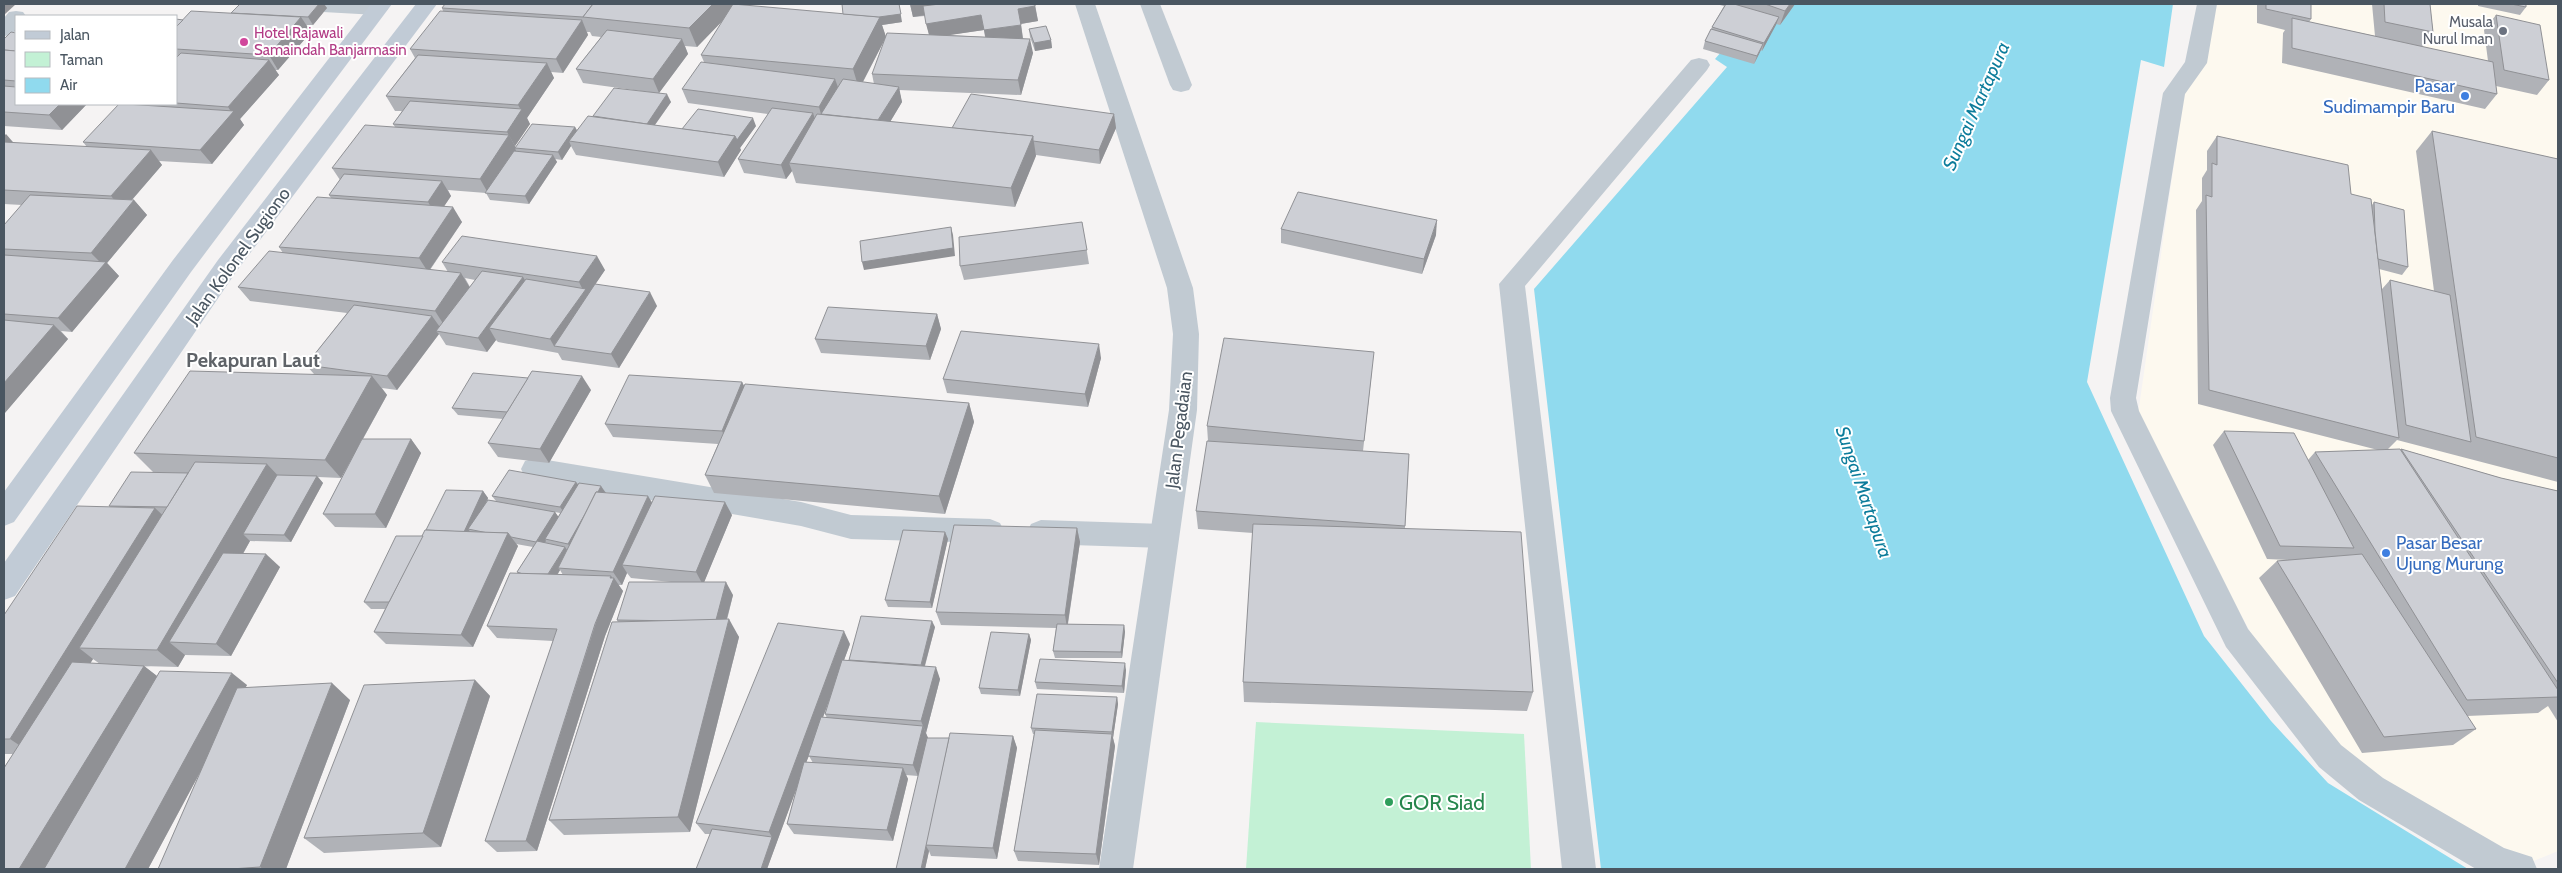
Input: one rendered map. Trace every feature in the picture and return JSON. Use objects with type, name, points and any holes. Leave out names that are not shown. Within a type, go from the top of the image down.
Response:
[{"type":"main road","name":"Jalan Kolonel Sugiono","points":[[4,587],[227,266],[427,4]]},
{"type":"main road","name":"Jalan Kolonel Sugiono","points":[[4,514],[182,266],[380,7]]},
{"type":"main road","points":[[312,97],[358,96]]},
{"type":"main road","points":[[138,328],[184,329]]},
{"type":"street","points":[[17,15],[28,4]]},
{"type":"street","points":[[287,4],[380,7]]},
{"type":"street","name":"Jalan Pegadaian","points":[[1085,4],[1180,288],[1186,310],[1189,349],[1183,410],[1135,750],[1116,869]]},
{"type":"street","points":[[1150,4],[1181,85]]},
{"type":"street","points":[[2206,4],[2196,63],[2174,94],[2123,398],[2125,411],[2237,638],[2330,756],[2371,789],[2497,863],[2520,869]]},
{"type":"street","points":[[4,30],[15,17]]},
{"type":"street","points":[[1579,869],[1512,284],[1699,65]]},
{"type":"street","points":[[535,469],[801,514],[851,527],[1164,536]]},
{"type":"shaded area","name":"Pasar Besar Ujung Murung","points":[[2214,4],[2558,4],[2558,851],[2524,865],[2352,759],[2266,660],[2171,489],[2138,414],[2184,95],[2203,60]]},
{"type":"green space","name":"GOR Siad","points":[[1256,722],[1524,734],[1531,869],[1246,869]]},
{"type":"water","name":"Sungai Martapura","points":[[1763,4],[2173,4],[2164,67],[2141,60],[2087,382],[2204,636],[2271,721],[2328,783],[2468,869],[1601,869],[1534,289],[1727,67],[1715,59]]},
{"type":"building","points":[[240,4],[319,4],[308,17],[231,13]]},
{"type":"building","points":[[445,4],[593,4],[583,17],[442,8]]},
{"type":"building","points":[[593,4],[713,4],[689,28],[583,17]]},
{"type":"building","points":[[733,4],[880,17],[853,69],[701,55]]},
{"type":"building","points":[[842,4],[899,4],[901,14],[879,17],[843,14]]},
{"type":"building","points":[[940,4],[1035,4],[1035,6],[1018,9],[1021,25],[984,30],[981,15],[926,24],[923,6]]},
{"type":"building","points":[[1726,4],[1734,4],[1779,17],[1764,43],[1712,27]]},
{"type":"building","points":[[1765,4],[1790,4],[1785,11]]},
{"type":"building","points":[[2266,4],[2311,4],[2311,19],[2266,9]]},
{"type":"building","points":[[2384,4],[2430,4],[2433,32],[2385,22]]},
{"type":"building","points":[[2511,4],[2526,4],[2526,7]]},
{"type":"building","points":[[191,11],[301,17],[269,55],[178,49],[178,25]]},
{"type":"building","points":[[440,11],[582,20],[556,59],[410,49]]},
{"type":"building","points":[[2496,15],[2540,25],[2549,80],[2504,70]]},
{"type":"building","points":[[2292,18],[2493,62],[2497,94],[2292,48]]},
{"type":"building","points":[[1046,26],[1051,40],[1034,43],[1029,29]]},
{"type":"building","points":[[1711,29],[1763,44],[1757,56],[1705,41]]},
{"type":"building","points":[[607,30],[682,39],[653,79],[576,69]]},
{"type":"building","points":[[11,32],[15,33],[15,51],[4,50],[4,39]]},
{"type":"building","points":[[887,33],[1030,39],[1018,80],[872,74]]},
{"type":"building","points":[[4,50],[15,51],[15,81],[4,80]]},
{"type":"building","points":[[181,53],[269,60],[228,107],[178,103],[178,56]]},
{"type":"building","points":[[418,55],[547,63],[518,105],[386,96]]},
{"type":"building","points":[[701,62],[835,79],[819,107],[682,89]]},
{"type":"building","points":[[843,79],[899,87],[878,120],[821,114]]},
{"type":"building","points":[[4,86],[15,87],[15,105],[59,105],[49,115],[4,112]]},
{"type":"building","points":[[614,88],[667,94],[647,124],[593,116]]},
{"type":"building","points":[[971,94],[1114,114],[1099,150],[1033,141],[1033,136],[952,128]]},
{"type":"building","points":[[410,101],[522,109],[507,132],[393,124]]},
{"type":"building","points":[[118,105],[234,111],[200,150],[83,142]]},
{"type":"building","points":[[772,108],[813,113],[781,165],[738,159]]},
{"type":"building","points":[[698,109],[753,118],[737,140],[735,136],[682,129]]},
{"type":"building","points":[[817,114],[1033,136],[1011,188],[789,163]]},
{"type":"building","points":[[588,116],[735,136],[718,162],[569,141]]},
{"type":"building","points":[[532,124],[575,127],[558,152],[515,148]]},
{"type":"building","points":[[365,125],[509,135],[480,179],[332,168]]},
{"type":"building","points":[[2432,131],[2558,159],[2558,458],[2476,437]]},
{"type":"building","points":[[2217,136],[2348,165],[2351,194],[2371,199],[2399,438],[2209,390],[2206,195],[2212,197],[2212,163],[2217,165]]},
{"type":"building","points":[[4,142],[151,150],[111,196],[4,190]]},
{"type":"building","points":[[514,151],[553,155],[525,196],[485,193]]},
{"type":"building","points":[[344,174],[442,181],[428,202],[329,195]]},
{"type":"building","points":[[1298,192],[1437,220],[1424,259],[1281,229]]},
{"type":"building","points":[[30,195],[134,200],[91,253],[4,249],[4,225]]},
{"type":"building","points":[[317,197],[453,207],[419,258],[279,247]]},
{"type":"building","points":[[2374,202],[2404,210],[2408,267],[2378,259]]},
{"type":"building","points":[[1082,222],[1087,250],[960,266],[959,237]]},
{"type":"building","points":[[951,227],[953,248],[862,262],[860,241]]},
{"type":"building","points":[[462,236],[597,256],[579,282],[442,262]]},
{"type":"building","points":[[269,251],[461,273],[435,311],[238,287]]},
{"type":"building","points":[[4,255],[106,262],[58,318],[4,314]]},
{"type":"building","points":[[482,271],[523,277],[478,338],[436,331]]},
{"type":"building","points":[[526,279],[586,289],[550,339],[489,328]]},
{"type":"building","points":[[2390,280],[2450,295],[2471,442],[2406,425]]},
{"type":"building","points":[[595,284],[650,292],[611,354],[554,346]]},
{"type":"building","points":[[354,305],[432,316],[387,376],[306,365]]},
{"type":"building","points":[[828,307],[937,314],[926,346],[815,339]]},
{"type":"building","points":[[4,320],[54,325],[4,383]]},
{"type":"building","points":[[961,331],[1099,344],[1085,394],[943,379]]},
{"type":"building","points":[[1224,338],[1374,352],[1364,441],[1207,426]]},
{"type":"building","points":[[190,371],[372,376],[325,460],[134,453]]},
{"type":"building","points":[[532,371],[582,376],[540,449],[488,443]]},
{"type":"building","points":[[473,373],[528,378],[507,412],[452,408]]},
{"type":"building","points":[[629,375],[742,382],[722,431],[605,424]]},
{"type":"building","points":[[745,384],[969,403],[939,496],[705,475]]},
{"type":"building","points":[[2224,431],[2294,433],[2354,548],[2280,546]]},
{"type":"building","points":[[362,439],[411,439],[375,514],[323,514]]},
{"type":"building","points":[[1207,441],[1409,454],[1405,526],[1196,511]]},
{"type":"building","points":[[2400,449],[2558,690],[2558,697],[2467,700],[2315,452]]},
{"type":"building","points":[[2401,449],[2501,478],[2558,491],[2558,683]]},
{"type":"building","points":[[195,462],[267,464],[157,650],[79,648]]},
{"type":"building","points":[[509,470],[576,482],[560,507],[492,496]]},
{"type":"building","points":[[131,472],[188,473],[167,507],[109,506]]},
{"type":"building","points":[[277,475],[317,476],[284,535],[243,534]]},
{"type":"building","points":[[579,483],[601,486],[568,544],[545,539]]},
{"type":"building","points":[[446,490],[483,491],[464,532],[426,530]]},
{"type":"building","points":[[596,492],[648,496],[613,572],[558,568]]},
{"type":"building","points":[[655,496],[725,502],[696,572],[622,565]]},
{"type":"building","points":[[488,500],[555,512],[536,542],[511,537],[508,533],[488,533],[468,529]]},
{"type":"building","points":[[77,506],[155,508],[10,739],[4,739],[4,615]]},
{"type":"building","points":[[1253,524],[1521,532],[1533,692],[1243,682]]},
{"type":"building","points":[[954,525],[1077,528],[1065,615],[936,612]]},
{"type":"building","points":[[425,530],[508,533],[461,635],[374,632]]},
{"type":"building","points":[[903,530],[945,532],[930,602],[885,600]]},
{"type":"building","points":[[396,536],[423,536],[389,602],[364,602]]},
{"type":"building","points":[[537,541],[565,547],[548,574],[523,574],[517,572]]},
{"type":"building","points":[[223,553],[266,554],[216,644],[169,642]]},
{"type":"building","points":[[2362,554],[2476,729],[2384,737],[2277,561]]},
{"type":"building","points":[[510,573],[611,576],[610,578],[614,578],[595,624],[526,841],[485,841],[557,629],[487,626]]},
{"type":"building","points":[[629,582],[726,582],[716,620],[617,620]]},
{"type":"building","points":[[861,616],[932,621],[921,665],[849,660]]},
{"type":"building","points":[[729,619],[678,817],[549,820],[612,622]]},
{"type":"building","points":[[778,623],[844,631],[769,832],[696,823]]},
{"type":"building","points":[[1057,624],[1124,625],[1121,652],[1053,651]]},
{"type":"building","points":[[991,632],[1029,634],[1018,690],[979,688]]},
{"type":"building","points":[[1040,659],[1125,663],[1122,686],[1035,682]]},
{"type":"building","points":[[842,660],[936,667],[921,721],[825,714]]},
{"type":"building","points":[[72,662],[144,666],[19,869],[4,869],[4,768]]},
{"type":"building","points":[[160,671],[232,673],[125,869],[44,869]]},
{"type":"building","points":[[475,680],[423,833],[304,838],[364,685]]},
{"type":"building","points":[[332,683],[260,867],[158,869],[237,688]]},
{"type":"building","points":[[1037,694],[1117,697],[1112,732],[1031,728]]},
{"type":"building","points":[[821,717],[923,726],[913,765],[808,756]]},
{"type":"building","points":[[1035,730],[1112,734],[1096,854],[1014,851]]},
{"type":"building","points":[[950,733],[1013,736],[993,848],[925,845]]},
{"type":"building","points":[[927,738],[949,738],[921,869],[896,869]]},
{"type":"building","points":[[804,762],[903,768],[887,830],[787,824]]},
{"type":"building","points":[[712,829],[772,837],[761,869],[696,869]]},
{"type":"place","name":"Musala Nurul Iman","points":[[2503,31]]},
{"type":"place","name":"Hotel Rajawali Samaindah Banjarmasin","points":[[244,42]]},
{"type":"place","name":"Pasar Sudimampir Baru","points":[[2465,96]]},
{"type":"place","name":"Pasar Besar Ujung Murung","points":[[2386,553]]},
{"type":"place","name":"GOR Siad","points":[[1389,802]]},
{"type":"district","name":"Pekapuran Laut","points":[[253,360]]}]
